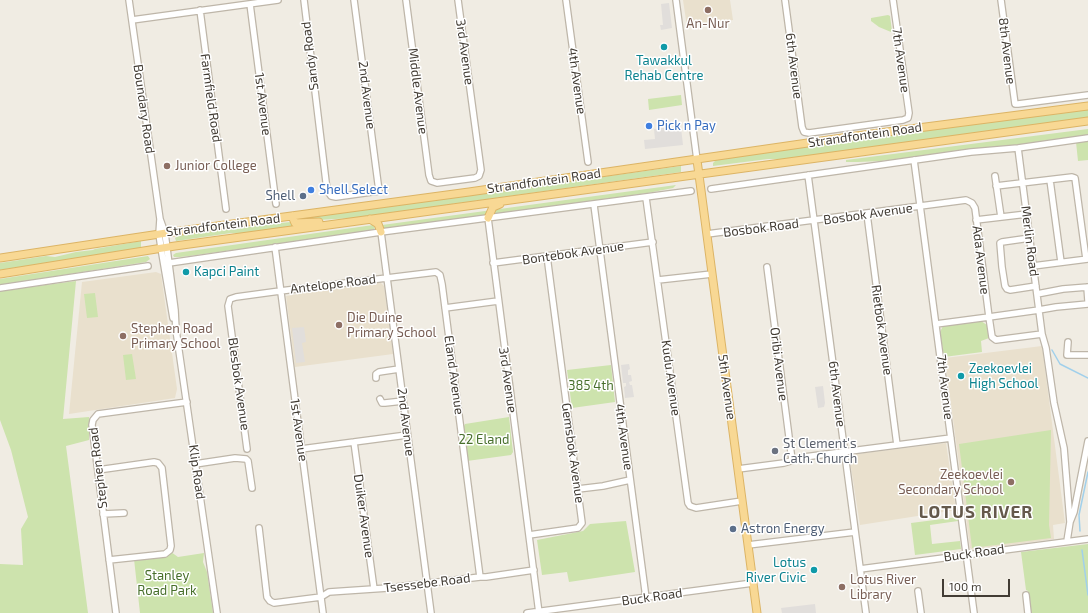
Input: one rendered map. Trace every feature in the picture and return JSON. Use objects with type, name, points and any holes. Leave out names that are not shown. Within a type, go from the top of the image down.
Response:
[{"type":"main road","name":"Strandfontein Road","points":[[0,258],[162,233],[698,160],[856,136],[1088,106]]},
{"type":"main road","name":"Strandfontein Road","points":[[0,274],[164,248],[362,220],[1088,121]]},
{"type":"main road","name":"5th Avenue","points":[[698,160],[757,613]]},
{"type":"main road","points":[[488,218],[493,207],[510,200]]},
{"type":"main road","points":[[292,216],[294,222],[297,223],[362,220]]},
{"type":"main road","points":[[370,219],[378,224],[381,232]]},
{"type":"street","name":"Boundary Road","points":[[129,0],[162,233]]},
{"type":"street","points":[[132,20],[278,0]]},
{"type":"street","name":"Sandy Road","points":[[304,0],[328,193],[331,196],[336,196],[379,191]]},
{"type":"street","name":"2nd Avenue","points":[[354,0],[379,191]]},
{"type":"street","name":"Middle Avenue","points":[[406,0],[431,181],[437,183],[471,179],[479,176]]},
{"type":"street","name":"3rd Avenue","points":[[458,0],[480,160],[481,170],[479,176]]},
{"type":"street","name":"4th Avenue","points":[[566,0],[588,162]]},
{"type":"street","points":[[676,0],[698,160]]},
{"type":"street","name":"6th Avenue","points":[[785,0],[802,127],[804,132],[809,133],[906,119]]},
{"type":"street","name":"7th Avenue","points":[[893,0],[909,114],[908,118],[906,119]]},
{"type":"street","name":"8th Avenue","points":[[1001,0],[1015,104],[1088,95]]},
{"type":"street","name":"1st Avenue","points":[[250,4],[276,204]]},
{"type":"street","name":"Farmfield Road","points":[[200,10],[226,209]]},
{"type":"street","points":[[711,189],[971,152],[1018,148],[1088,138]]},
{"type":"street","name":"Merlin Road","points":[[1018,148],[1042,334],[1046,348],[1054,403],[1064,448],[1070,522]]},
{"type":"street","name":"7th Avenue","points":[[914,160],[974,613]]},
{"type":"street","name":"6th Avenue","points":[[808,175],[866,613]]},
{"type":"street","points":[[996,176],[996,186],[1001,217]]},
{"type":"street","points":[[996,186],[1072,177],[1075,178],[1087,259],[1033,266]]},
{"type":"street","points":[[1050,180],[1061,262]]},
{"type":"street","points":[[169,263],[381,232],[691,191]]},
{"type":"street","name":"Kudu Avenue","points":[[646,198],[688,503],[690,506],[696,508],[742,501]]},
{"type":"street","name":"Ada Avenue","points":[[921,207],[966,200],[972,203],[976,220],[992,337],[996,340],[1042,334]]},
{"type":"street","name":"4th Avenue","points":[[594,205],[646,598]]},
{"type":"street","name":"Bosbok Avenue","points":[[814,221],[921,207]]},
{"type":"street","name":"Rietbok Avenue","points":[[867,214],[898,445]]},
{"type":"street","points":[[976,220],[1027,214]]},
{"type":"street","name":"3rd Avenue","points":[[488,218],[539,612]]},
{"type":"street","name":"Bosbok Road","points":[[707,234],[814,221]]},
{"type":"street","name":"2nd Avenue","points":[[381,232],[431,613]]},
{"type":"street","name":"Klip Road","points":[[162,233],[168,283],[187,402],[217,613]]},
{"type":"street","points":[[1030,238],[1000,243],[1002,267],[1006,289],[1010,290],[1036,286]]},
{"type":"street","name":"Bontebok Avenue","points":[[493,264],[653,242]]},
{"type":"street","name":"1st Avenue","points":[[275,247],[323,613]]},
{"type":"street","name":"Klip Road","points":[[164,248],[169,263],[168,283]]},
{"type":"street","name":"Gemsbok Avenue","points":[[528,535],[576,528],[582,523],[547,256]]},
{"type":"street","points":[[0,288],[148,266]]},
{"type":"street","name":"Oribi Avenue","points":[[767,267],[792,460]]},
{"type":"street","name":"Eland Avenue","points":[[386,277],[436,272],[441,278],[480,577]]},
{"type":"street","points":[[658,280],[712,274]]},
{"type":"street","name":"Antelope Road","points":[[280,291],[386,277]]},
{"type":"street","points":[[936,324],[1039,310],[1056,306],[1088,303],[1088,287],[1063,289],[1037,294]]},
{"type":"street","name":"Blesbok Avenue","points":[[248,449],[228,302],[233,297],[280,291]]},
{"type":"street","points":[[445,308],[498,301]]},
{"type":"street","points":[[1068,342],[1068,355],[1088,355]]},
{"type":"street","points":[[376,378],[376,374],[379,372],[399,369]]},
{"type":"street","points":[[380,399],[382,403],[403,401]]},
{"type":"street","name":"Stephen Road","points":[[116,613],[92,425],[93,420],[96,416],[112,412],[187,402]]},
{"type":"street","points":[[301,449],[407,435]]},
{"type":"street","points":[[738,469],[784,463],[804,457],[951,438]]},
{"type":"street","points":[[1067,541],[1088,441]]},
{"type":"street","name":"Duiker Avenue","points":[[354,442],[374,590]]},
{"type":"street","points":[[195,464],[240,457],[246,459],[248,461],[252,488]]},
{"type":"street","points":[[98,470],[154,462],[158,463],[162,468],[171,546],[170,550],[165,554],[109,560]]},
{"type":"street","points":[[578,489],[603,486],[630,480]]},
{"type":"street","points":[[103,514],[124,513]]},
{"type":"street","points":[[259,528],[268,600],[276,603],[321,597]]},
{"type":"street","points":[[748,544],[855,532]]},
{"type":"street","name":"Buck Road","points":[[860,569],[1088,539]]},
{"type":"street","name":"Tsessebe Road","points":[[321,597],[329,592],[374,590],[534,570]]},
{"type":"street","name":"Buck Road","points":[[527,613],[753,583]]},
{"type":"street","points":[[918,591],[921,613]]},
{"type":"street","points":[[1026,595],[1028,613]]},
{"type":"shaded area","name":"An-Nur","points":[[683,0],[730,0],[733,20],[687,27]]},
{"type":"shaded area","points":[[669,3],[672,28],[661,30],[660,25],[663,25],[661,4]]},
{"type":"shaded area","points":[[673,127],[681,128],[683,145],[645,149],[644,140],[655,139],[654,129]]},
{"type":"shaded area","name":"Stephen Road Primary School","points":[[156,272],[161,274],[177,389],[175,398],[69,414],[82,282]]},
{"type":"shaded area","name":"Die Duine Primary School","points":[[380,282],[384,286],[393,354],[295,367],[286,296]]},
{"type":"shaded area","points":[[304,327],[306,342],[302,343],[305,362],[296,363],[292,328]]},
{"type":"shaded area","name":"Zeekoevlei Secondary School","points":[[1042,346],[1065,523],[1053,525],[1054,539],[973,550],[970,548],[945,358]]},
{"type":"shaded area","points":[[629,364],[630,369],[628,370],[628,375],[631,375],[632,381],[629,382],[630,385],[632,385],[634,397],[625,398],[624,387],[626,386],[626,383],[623,383],[621,365]]},
{"type":"shaded area","points":[[823,386],[825,403],[824,407],[818,408],[815,387]]},
{"type":"shaded area","points":[[946,443],[956,510],[860,525],[849,455]]},
{"type":"shaded area","points":[[815,604],[816,613],[782,613],[781,608]]},
{"type":"green space","points":[[888,15],[890,16],[891,32],[879,27],[871,21],[871,18]]},
{"type":"green space","points":[[681,95],[682,105],[649,110],[648,99]]},
{"type":"green space","points":[[1088,109],[1088,118],[788,159],[768,159],[713,166],[713,163],[716,160]]},
{"type":"green space","points":[[1088,129],[1088,135],[1044,142],[881,161],[846,162],[846,160]]},
{"type":"green space","points":[[1088,140],[1088,160],[1078,161],[1076,142]]},
{"type":"green space","points":[[681,166],[681,172],[353,218],[300,221],[297,219]]},
{"type":"green space","points":[[676,185],[673,188],[648,193],[384,229],[382,225]]},
{"type":"green space","points":[[290,222],[292,225],[299,227],[241,234],[231,233],[176,241],[175,238],[180,235]]},
{"type":"green space","points":[[373,225],[375,228],[372,231],[189,256],[174,257],[173,255],[176,253]]},
{"type":"green space","points":[[141,241],[141,248],[0,270],[0,263],[46,256],[55,257]]},
{"type":"green space","points":[[148,256],[150,259],[146,262],[0,285],[0,279]]},
{"type":"green space","points":[[76,281],[63,419],[89,417],[89,440],[66,446],[88,613],[0,613],[0,564],[23,565],[21,529],[28,517],[11,450],[0,420],[0,291]]},
{"type":"green space","points":[[95,293],[98,317],[87,318],[84,294]]},
{"type":"green space","points":[[981,321],[987,325],[989,338],[981,341],[982,352],[944,357],[940,332],[943,326]]},
{"type":"green space","points":[[132,354],[136,379],[126,380],[123,355]]},
{"type":"green space","name":"385 4th","points":[[611,365],[615,402],[572,408],[567,370]]},
{"type":"green space","name":"22 Eland","points":[[509,417],[513,452],[511,455],[467,461],[463,428],[465,424]]},
{"type":"green space","points":[[1051,430],[1049,525],[1051,538],[972,548],[959,444]]},
{"type":"green space","points":[[958,517],[958,521],[930,525],[932,544],[960,541],[961,549],[915,555],[911,523]]},
{"type":"green space","points":[[626,521],[635,572],[569,582],[567,572],[542,575],[537,540],[583,531],[590,524]]},
{"type":"green space","points":[[1088,544],[1088,613],[1031,613],[1028,591],[1026,590],[1021,552]]},
{"type":"green space","name":"Stanley Road Park","points":[[171,552],[178,557],[204,553],[203,562],[207,572],[213,613],[140,613],[134,559]]},
{"type":"waterway","points":[[1052,350],[1060,364],[1088,378]]},
{"type":"waterway","points":[[1080,531],[1079,515],[1088,472]]},
{"type":"waterway","points":[[1082,550],[1088,595]]},
{"type":"place","name":"An-Nur","points":[[708,10]]},
{"type":"place","name":"Tawakkul Rehab Centre","points":[[664,47]]},
{"type":"place","name":"Pick n Pay","points":[[649,126]]},
{"type":"place","name":"Junior College","points":[[167,166]]},
{"type":"place","name":"Shell Select","points":[[311,190]]},
{"type":"place","name":"Shell","points":[[303,196]]},
{"type":"place","name":"Kapci Paint","points":[[186,272]]},
{"type":"place","name":"Die Duine Primary School","points":[[339,325]]},
{"type":"place","name":"Stephen Road Primary School","points":[[123,336]]},
{"type":"place","name":"Zeekoevlei High School","points":[[961,376]]},
{"type":"place","name":"St Clement's Cath. Church","points":[[775,451]]},
{"type":"place","name":"Zeekoevlei Secondary School","points":[[1011,482]]},
{"type":"place","name":"Astron Energy","points":[[733,529]]},
{"type":"place","name":"Lotus River Civic","points":[[814,570]]},
{"type":"place","name":"Lotus River Library","points":[[842,587]]},
{"type":"district","name":"LOTUS RIVER","points":[[976,512]]}]
